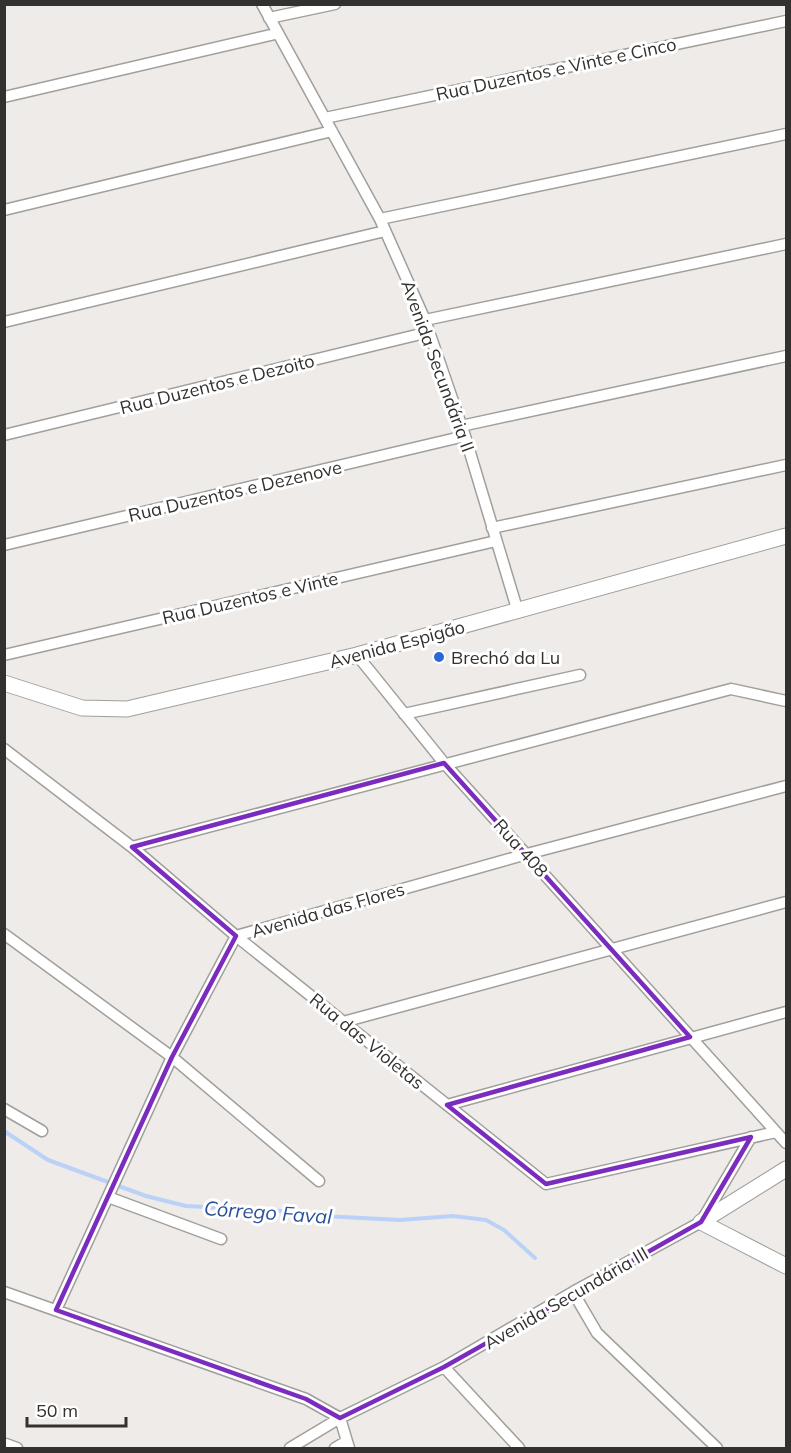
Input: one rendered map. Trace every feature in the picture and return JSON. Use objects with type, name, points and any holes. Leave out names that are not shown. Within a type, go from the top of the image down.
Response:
[{"type":"street","name":"Avenida Secundária II","points":[[262,4],[276,34],[380,219],[425,320],[463,431],[518,612]]},
{"type":"street","points":[[269,18],[335,4]]},
{"type":"street","name":"Rua Duzentos e Vinte e Cinco","points":[[325,118],[786,21]]},
{"type":"street","points":[[4,97],[276,34]]},
{"type":"street","points":[[4,210],[332,131]]},
{"type":"street","points":[[380,219],[786,134]]},
{"type":"street","points":[[4,322],[385,231]]},
{"type":"street","points":[[425,320],[786,244]]},
{"type":"street","name":"Rua Duzentos e Dezoito","points":[[4,435],[429,332]]},
{"type":"street","name":"Rua Duzentos e Dezenove","points":[[4,545],[463,431],[786,356]]},
{"type":"street","points":[[492,528],[786,465]]},
{"type":"street","name":"Avenida Espigão","points":[[4,683],[82,708],[127,709],[357,655],[786,536]]},
{"type":"street","name":"Rua Duzentos e Vinte","points":[[4,655],[496,541]]},
{"type":"street","name":"Rua 408","points":[[357,655],[444,763],[786,1143]]},
{"type":"street","points":[[405,714],[580,675]]},
{"type":"street","points":[[132,847],[731,689],[786,701]]},
{"type":"street","name":"Rua das Violetas","points":[[4,748],[132,847],[236,936],[546,1184],[776,1132]]},
{"type":"street","name":"Avenida das Flores","points":[[56,1310],[172,1057],[236,936],[527,854],[786,786]]},
{"type":"street","points":[[343,1022],[786,902]]},
{"type":"street","points":[[4,934],[172,1057],[319,1181]]},
{"type":"street","points":[[447,1105],[786,1012]]},
{"type":"street","points":[[4,1109],[42,1131]]},
{"type":"street","points":[[751,1137],[701,1222],[786,1266]]},
{"type":"street","name":"Avenida Secundária III","points":[[290,1449],[340,1418],[444,1367],[573,1292],[701,1222],[786,1169]]},
{"type":"street","points":[[108,1197],[221,1239]]},
{"type":"street","points":[[4,1292],[306,1399],[340,1418],[348,1445],[335,1449]]},
{"type":"street","points":[[573,1292],[597,1333],[717,1449]]},
{"type":"street","points":[[444,1367],[519,1449]]},
{"type":"street","points":[[6,1444],[17,1449]]},
{"type":"highlighted area","points":[[444,763],[690,1037],[447,1105],[546,1184],[751,1137],[701,1222],[444,1367],[340,1418],[306,1399],[56,1310],[172,1057],[236,936],[132,847]]},
{"type":"waterway","name":"Córrego Faval","points":[[4,1131],[48,1160],[146,1196],[186,1206],[400,1220],[453,1216],[486,1220],[504,1230],[535,1258]]},
{"type":"place","name":"Brechó da Lu","points":[[439,657]]}]
